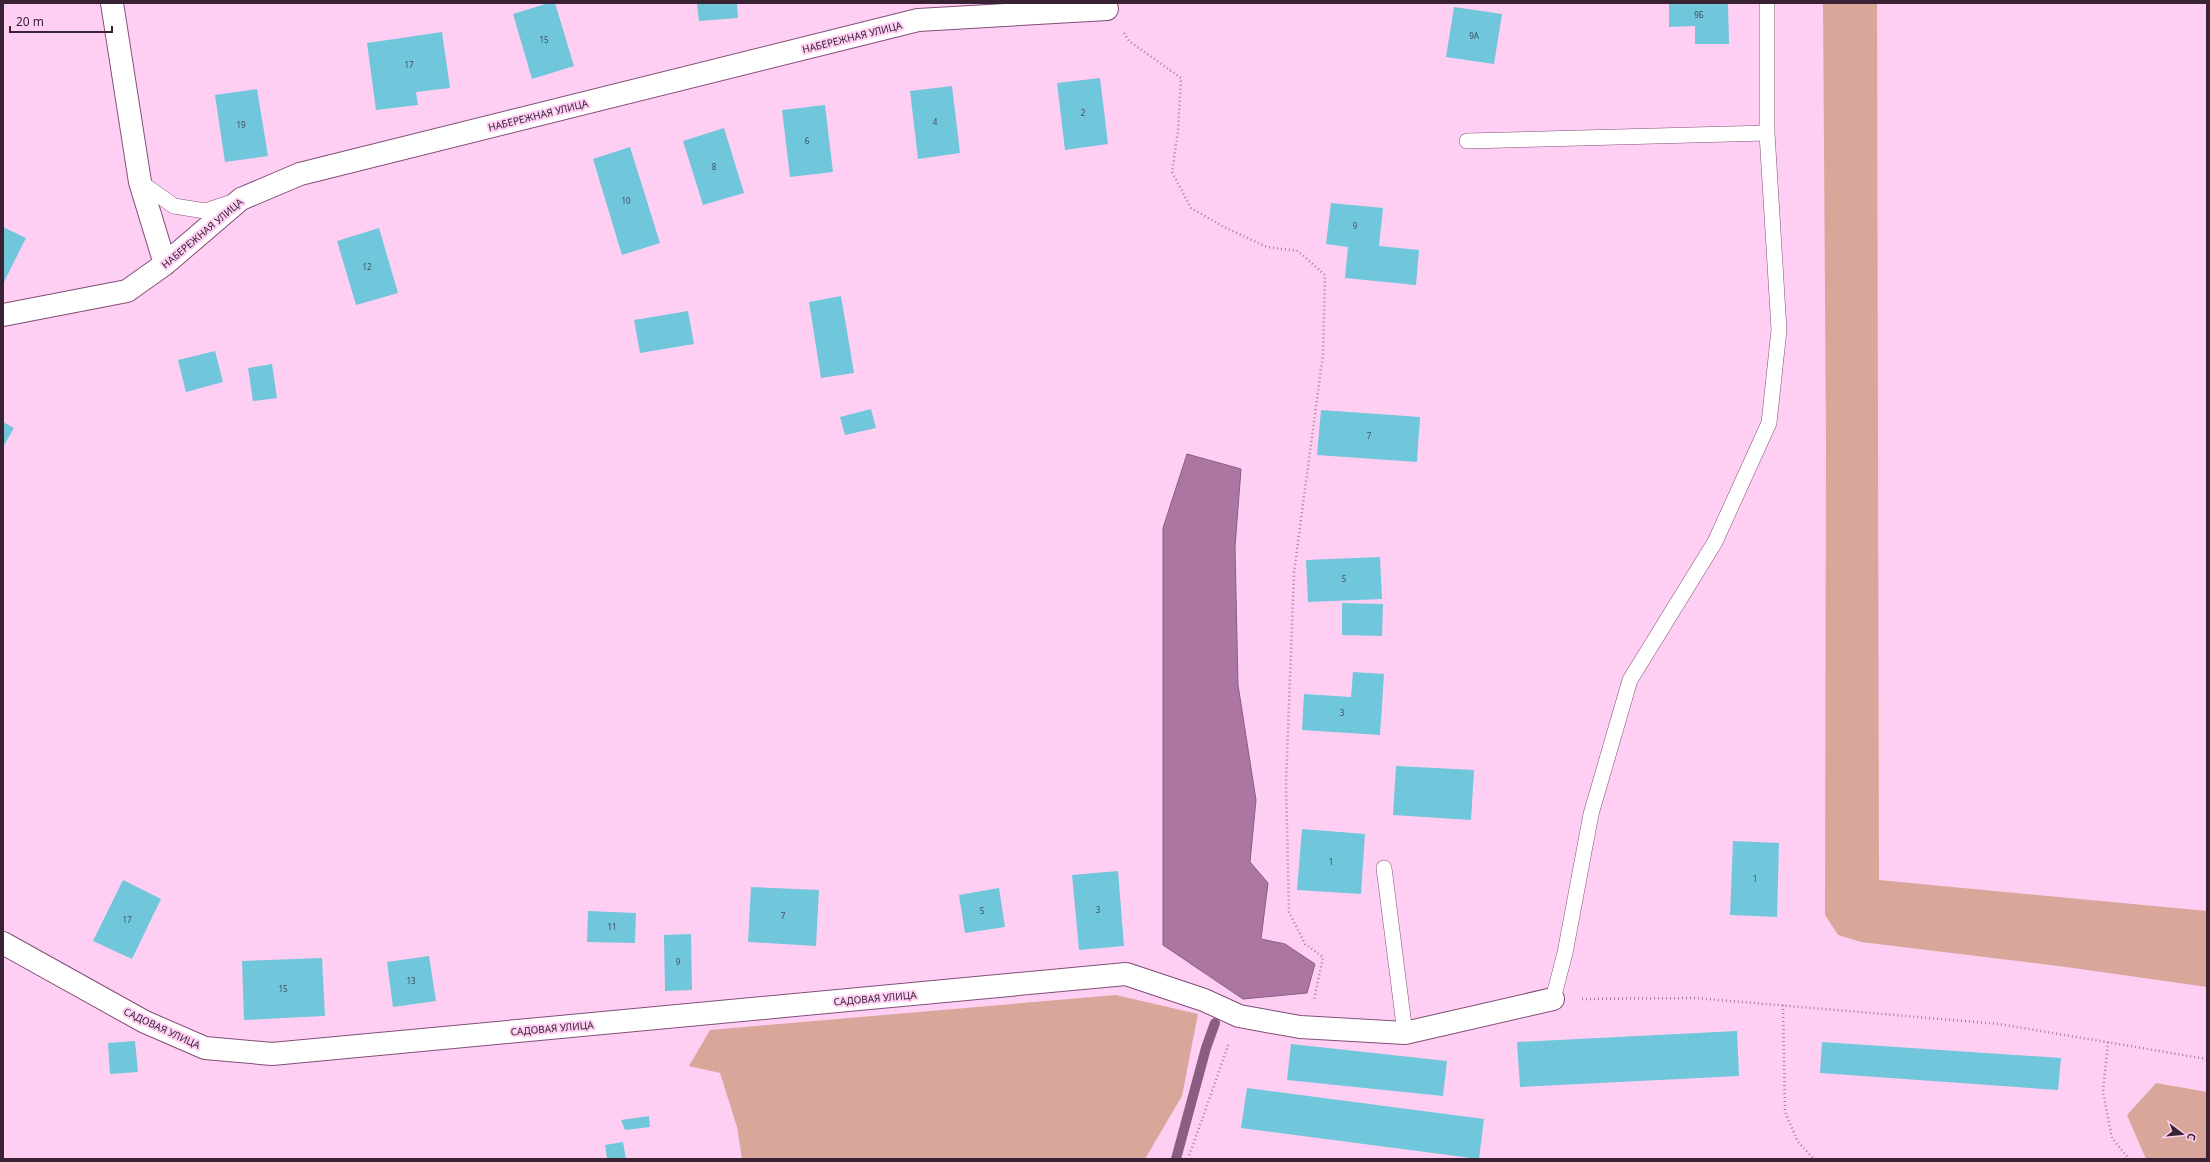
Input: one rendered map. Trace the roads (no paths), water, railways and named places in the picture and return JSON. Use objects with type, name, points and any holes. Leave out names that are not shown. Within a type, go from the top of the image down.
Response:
[{"type":"street","points":[[112,3],[140,182],[165,264]]},
{"type":"street","name":"НАБЕРЕЖНАЯ УЛИЦА","points":[[3,315],[128,290],[165,264],[240,199],[300,174],[918,20],[1107,9]]},
{"type":"street","name":"САДОВАЯ УЛИЦА","points":[[3,944],[145,1022],[205,1048],[272,1054],[1126,974],[1204,1000],[1239,1016],[1300,1027],[1405,1033]]},
{"type":"street","points":[[1405,1033],[1553,999]]},
{"type":"lane","points":[[1553,999],[1565,953],[1591,814],[1630,680],[1715,542],[1769,423],[1779,330],[1768,133],[1767,3]]},
{"type":"lane","points":[[1467,141],[1768,133]]},
{"type":"lane","points":[[140,182],[174,206],[205,211],[240,199]]},
{"type":"lane","points":[[1384,868],[1405,1033]]},
{"type":"waterway","points":[[1176,1159],[1206,1048],[1215,1023]]}]
